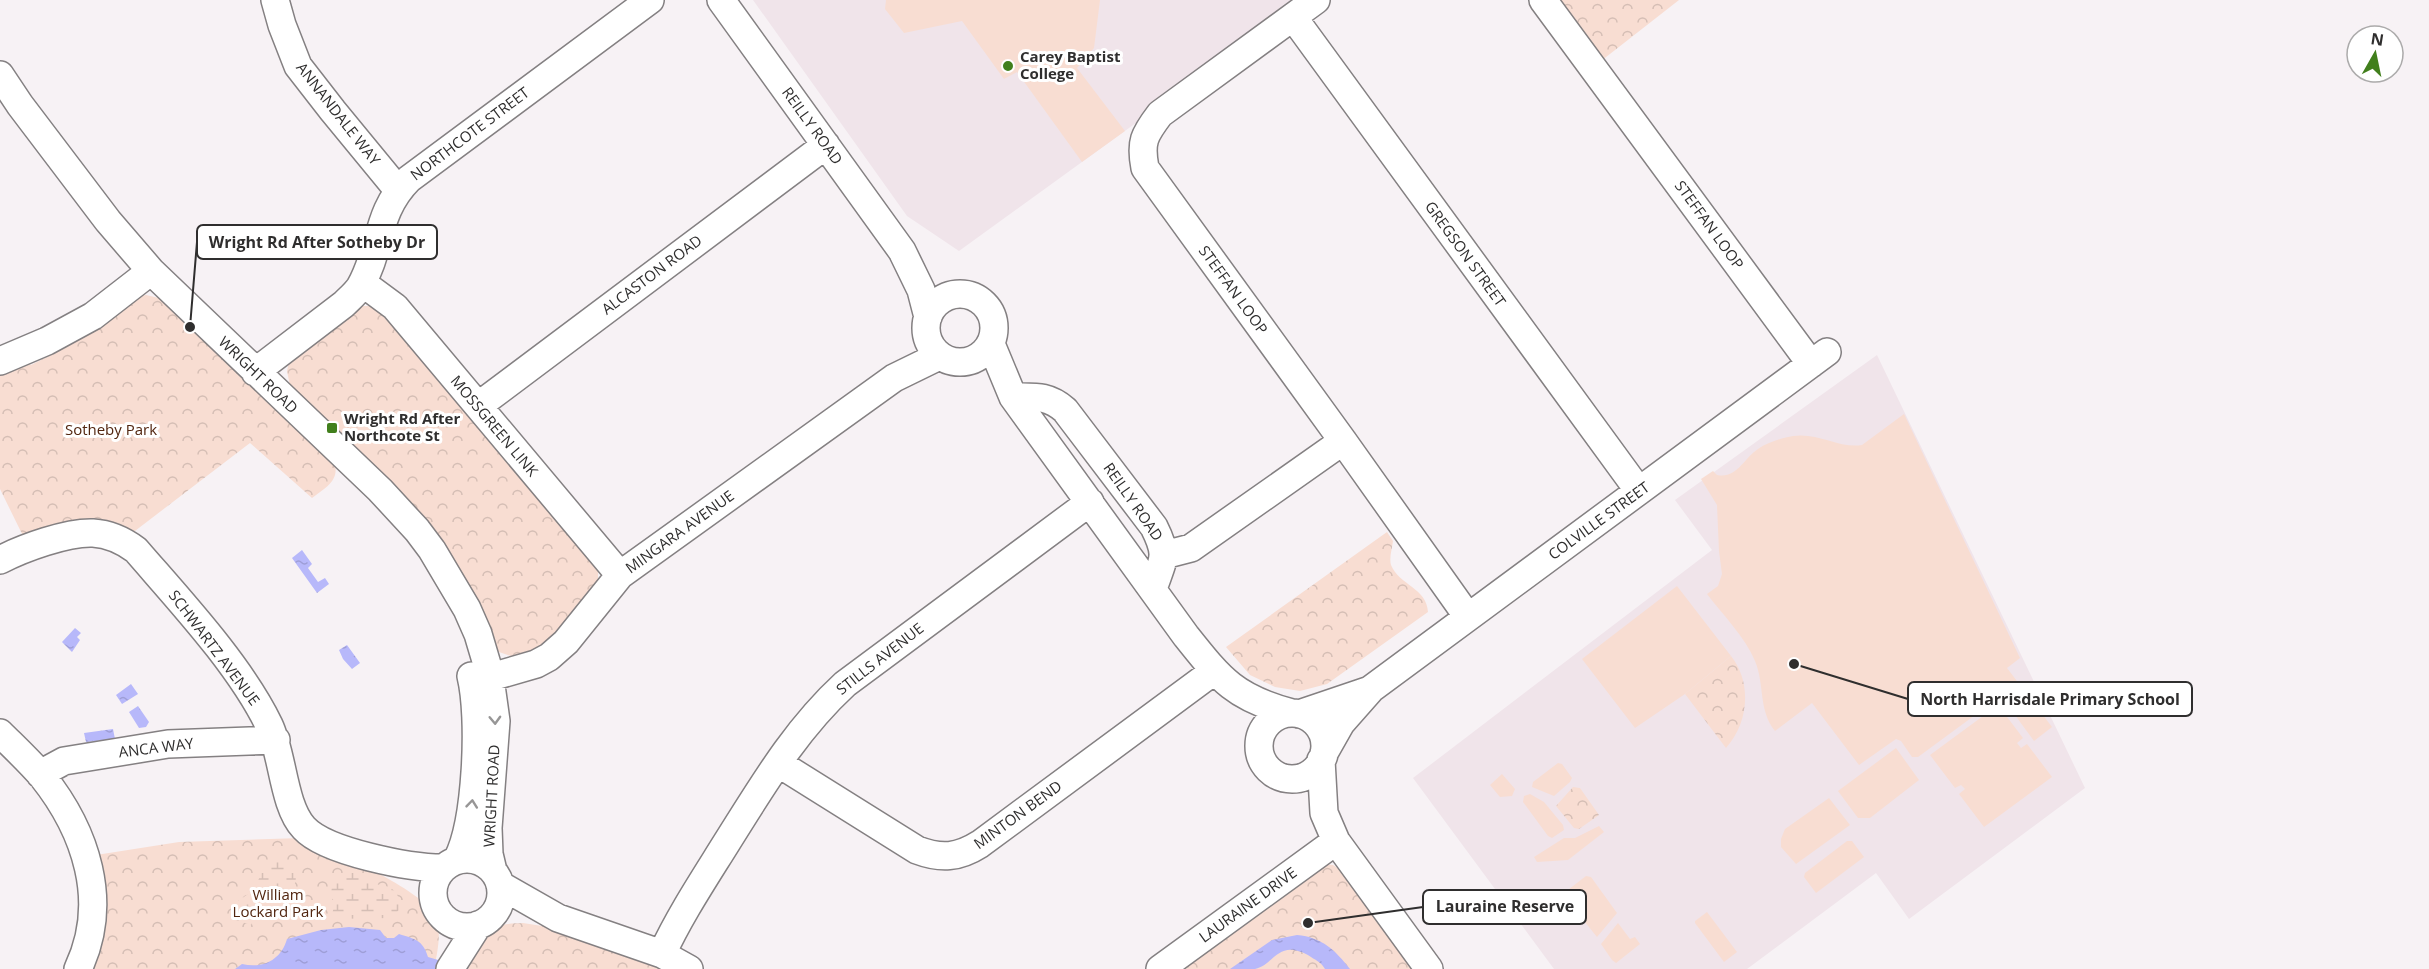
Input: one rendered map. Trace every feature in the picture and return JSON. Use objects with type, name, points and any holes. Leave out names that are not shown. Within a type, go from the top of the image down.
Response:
[{"type":"street","name":"ANNANDALE WAY","points":[[275,0],[298,66],[398,190]]},
{"type":"street","name":"NORTHCOTE STREET","points":[[255,372],[344,304],[361,285],[389,204],[398,190],[420,170],[650,0]]},
{"type":"street","name":"REILLY ROAD","points":[[721,0],[902,251],[921,290],[927,323]]},
{"type":"street","name":"STEFFAN LOOP","points":[[1316,0],[1160,114],[1147,131],[1142,143],[1144,168],[1468,617]]},
{"type":"street","name":"STEFFAN LOOP","points":[[1543,0],[1819,358]]},
{"type":"street","name":"GREGSON STREET","points":[[1293,17],[1638,491]]},
{"type":"street","name":"WRIGHT ROAD","points":[[0,75],[108,221],[152,271],[392,502],[432,549],[467,609],[478,634],[482,681],[476,724],[472,805],[466,841],[450,864]]},
{"type":"street","name":"ALCASTON ROAD","points":[[478,405],[826,145]]},
{"type":"street","name":"REILLY ROAD","points":[[902,251],[957,294]]},
{"type":"street","points":[[0,361],[47,341],[93,316],[152,271]]},
{"type":"street","name":"MOSSGREEN LINK","points":[[361,285],[395,307],[620,575]]},
{"type":"street","points":[[957,294],[967,295],[985,305],[994,324],[991,344],[985,352],[969,361],[959,362],[939,356],[927,339],[927,323],[939,301],[957,294]]},
{"type":"street","name":"MINGARA AVENUE","points":[[894,378],[927,323]]},
{"type":"street","points":[[991,344],[1011,394],[1186,636],[1214,671],[1234,690],[1263,704],[1295,713],[1316,723],[1325,742],[1324,813],[1336,841],[1429,969]]},
{"type":"street","name":"MINGARA AVENUE","points":[[482,681],[536,664],[558,650],[620,575],[894,378],[939,356]]},
{"type":"street","name":"COLVILLE STREET","points":[[1323,757],[1341,723],[1371,689],[1819,358]]},
{"type":"street","points":[[969,361],[1011,394]]},
{"type":"street","name":"REILLY ROAD","points":[[1011,394],[1055,401],[1065,410],[1154,527],[1164,546],[1164,555],[1154,589]]},
{"type":"street","points":[[1164,555],[1191,548],[1343,441]]},
{"type":"street","name":"STILLS AVENUE","points":[[662,954],[679,919],[804,726],[845,684],[1090,502]]},
{"type":"street","name":"SCHWARTZ AVENUE","points":[[0,560],[31,548],[84,533],[110,536],[127,543],[136,550],[179,600],[252,694],[276,740],[293,811],[303,828],[318,839],[363,855],[410,866],[450,864]]},
{"type":"street","name":"MINTON BEND","points":[[778,763],[917,850],[930,855],[950,857],[970,851],[980,844],[1214,671]]},
{"type":"street","name":"WRIGHT ROAD","points":[[482,681],[496,720],[488,835],[489,854],[497,878]]},
{"type":"street","name":"COLVILLE STREET","points":[[1295,713],[1371,689]]},
{"type":"street","points":[[1234,690],[1250,720],[1264,764],[1272,772],[1284,777],[1324,813]]},
{"type":"street","points":[[1259,746],[1267,724],[1276,717],[1295,713]]},
{"type":"street","points":[[0,733],[40,774],[70,820],[84,851],[91,876],[94,904],[88,945],[78,969]]},
{"type":"street","name":"ANCA WAY","points":[[40,774],[64,761],[159,746],[276,740]]},
{"type":"street","points":[[1284,777],[1303,777],[1313,771],[1323,757]]},
{"type":"street","name":"LAURAINE DRIVE","points":[[1160,969],[1336,841]]},
{"type":"street","name":"SCHWARTZ AVENUE","points":[[363,855],[440,910]]},
{"type":"street","points":[[450,965],[434,882],[450,864],[473,859],[480,861],[497,878],[558,918],[662,954],[689,969]]},
{"type":"street","points":[[450,965],[499,904],[497,878]]},
{"type":"street","points":[[440,910],[462,926],[516,916],[558,918]]},
{"type":"shaded area","name":"Carey Baptist College","points":[[753,0],[1306,0],[959,251],[907,216]]},
{"type":"shaded area","points":[[1877,355],[2085,788],[1909,919],[1876,873],[1747,969],[1554,969],[1413,778],[1712,550],[1675,500]]},
{"type":"green space","points":[[886,0],[1100,0],[1094,48],[1077,68],[1125,131],[1082,162],[1017,72],[1004,79],[962,21],[904,33],[885,9]]},
{"type":"green space","points":[[1555,0],[1679,0],[1601,61]]},
{"type":"green space","name":"Sotheby Park","points":[[146,295],[163,299],[335,465],[335,476],[312,498],[250,443],[131,534],[25,540],[0,489],[0,371],[24,361],[31,365],[60,350],[85,335],[117,307]]},
{"type":"green space","points":[[357,306],[379,308],[594,561],[598,571],[598,581],[564,631],[535,653],[517,658],[499,652],[492,645],[465,580],[442,543],[290,386],[287,371],[290,357]]},
{"type":"green space","points":[[1904,414],[2020,658],[2007,668],[2052,727],[2034,741],[2001,696],[1918,757],[1912,757],[1901,741],[1896,739],[1859,765],[1812,703],[1775,731],[1770,723],[1766,715],[1758,670],[1751,652],[1707,594],[1718,586],[1722,574],[1717,505],[1701,479],[1713,471],[1717,475],[1730,474],[1762,447],[1789,437],[1802,435],[1846,445],[1862,445]]},
{"type":"green space","points":[[1387,532],[1393,541],[1391,565],[1400,577],[1423,597],[1428,612],[1327,684],[1300,691],[1275,687],[1250,675],[1226,647]]},
{"type":"green space","points":[[1677,586],[1731,656],[1685,694],[1635,728],[1582,659]]},
{"type":"green space","points":[[1731,656],[1742,678],[1745,702],[1739,727],[1726,748],[1685,694]]},
{"type":"green space","points":[[1998,705],[2023,738],[2017,743],[2021,748],[2027,744],[2052,777],[1984,827],[1959,794],[1965,789],[1961,785],[1955,788],[1930,755]]},
{"type":"green space","points":[[1896,748],[1919,780],[1870,818],[1858,818],[1838,791]]},
{"type":"green space","points":[[1558,763],[1562,764],[1572,778],[1570,782],[1554,796],[1532,787],[1533,782]]},
{"type":"green space","points":[[1502,774],[1515,789],[1512,796],[1500,797],[1490,785]]},
{"type":"green space","points":[[1573,787],[1580,788],[1599,815],[1579,829],[1574,828],[1556,806]]},
{"type":"green space","points":[[1530,794],[1544,802],[1563,825],[1564,830],[1552,838],[1548,836],[1523,802],[1524,796]]},
{"type":"green space","points":[[1829,798],[1850,825],[1796,864],[1781,847],[1785,829]]},
{"type":"green space","points":[[1599,826],[1604,832],[1568,860],[1537,862],[1534,857],[1564,838],[1575,838]]},
{"type":"green space","name":"William Lockard Park","points":[[301,838],[375,872],[413,894],[427,906],[436,918],[439,930],[434,969],[86,969],[96,855],[179,842]]},
{"type":"green space","points":[[1847,841],[1852,841],[1864,857],[1816,893],[1804,877],[1805,873]]},
{"type":"green space","points":[[274,861],[283,863],[294,871],[295,882],[289,894],[279,902],[256,911],[251,925],[230,918],[232,905],[254,890],[264,867]]},
{"type":"green space","points":[[1320,864],[1333,865],[1347,874],[1416,969],[1171,969]]},
{"type":"green space","points":[[353,869],[368,881],[392,889],[401,904],[398,911],[390,918],[331,919],[335,902],[330,896],[332,886],[345,870]]},
{"type":"green space","points":[[1586,876],[1591,877],[1617,913],[1597,937],[1564,896],[1564,893]]},
{"type":"green space","points":[[1707,912],[1737,952],[1724,962],[1695,923]]},
{"type":"green space","points":[[523,923],[561,929],[667,969],[463,969],[479,940],[490,929]]},
{"type":"green space","points":[[1618,923],[1630,939],[1635,937],[1640,944],[1616,963],[1601,944]]},
{"type":"water","points":[[302,550],[312,564],[308,568],[318,582],[325,578],[329,584],[317,593],[292,558]]},
{"type":"water","points":[[75,628],[81,633],[77,637],[80,640],[72,652],[62,642]]},
{"type":"water","points":[[347,645],[360,663],[352,669],[339,650]]},
{"type":"water","points":[[131,684],[138,694],[122,704],[116,695]]},
{"type":"water","points":[[138,706],[149,722],[146,727],[139,728],[129,712]]},
{"type":"water","points":[[113,729],[115,739],[86,742],[84,733]]},
{"type":"water","points":[[349,927],[380,930],[386,938],[394,938],[399,934],[410,937],[424,947],[428,957],[469,969],[235,969],[242,964],[257,965],[270,961],[280,952],[287,939],[321,930]]},
{"type":"water","points":[[1297,935],[1306,936],[1328,946],[1350,969],[1325,969],[1311,957],[1291,950],[1278,954],[1262,967],[1230,969],[1272,940]]},
{"type":"place","name":"Carey Baptist College","points":[[1008,66]]},
{"type":"place","name":"Wright Rd After Sotheby Dr","points":[[190,327]]},
{"type":"place","name":"Wright Rd After Northcote St","points":[[332,428]]},
{"type":"place","name":"North Harrisdale Primary School","points":[[1794,664]]},
{"type":"place","name":"Lauraine Reserve","points":[[1308,923]]}]
